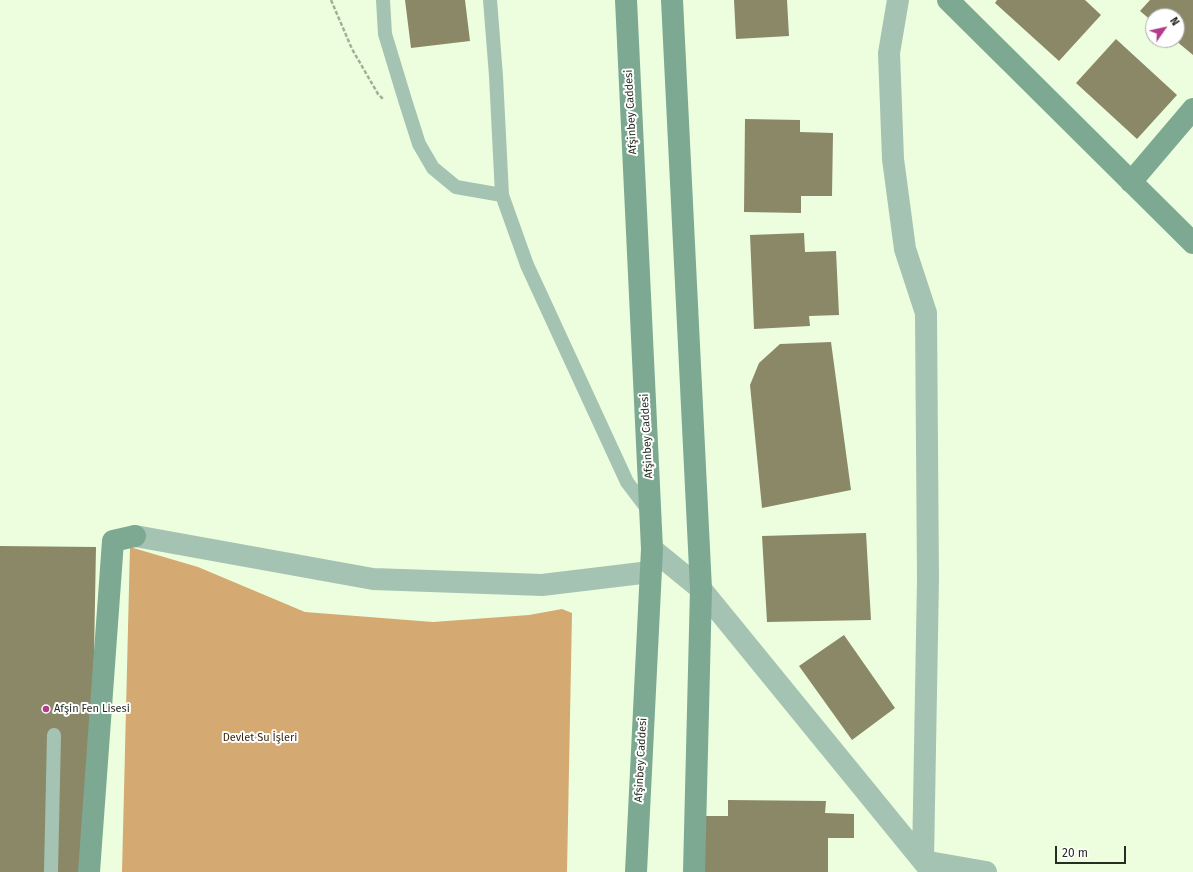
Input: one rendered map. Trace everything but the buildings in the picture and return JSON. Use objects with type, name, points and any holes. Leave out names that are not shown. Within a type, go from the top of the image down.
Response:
[{"type":"main road","name":"Afşinbey Caddesi","points":[[626,0],[652,548],[636,872]]},
{"type":"main road","points":[[672,0],[701,589],[694,872]]},
{"type":"main road","points":[[948,0],[1193,243]]},
{"type":"main road","points":[[1132,182],[1193,110]]},
{"type":"main road","points":[[89,872],[113,541],[135,536]]},
{"type":"street","points":[[898,0],[889,53],[893,159],[905,249],[926,313],[928,579],[927,866]]},
{"type":"street","points":[[135,536],[373,579],[542,585],[650,572]]},
{"type":"street","points":[[652,548],[701,589],[927,866],[986,872]]},
{"type":"lane","points":[[383,0],[385,34],[420,144],[433,168],[456,187],[502,196]]},
{"type":"lane","points":[[490,0],[496,76],[502,196],[527,265],[627,482],[650,512]]},
{"type":"lane","points":[[50,872],[54,735]]},
{"type":"path","points":[[331,0],[352,49],[378,94],[388,104]]},
{"type":"green space","name":"Devlet Su İşleri","points":[[130,547],[198,567],[305,612],[433,622],[529,615],[562,609],[572,613],[567,872],[122,872]]},
{"type":"place","name":"Afşin Fen Lisesi","points":[[46,709]]}]
